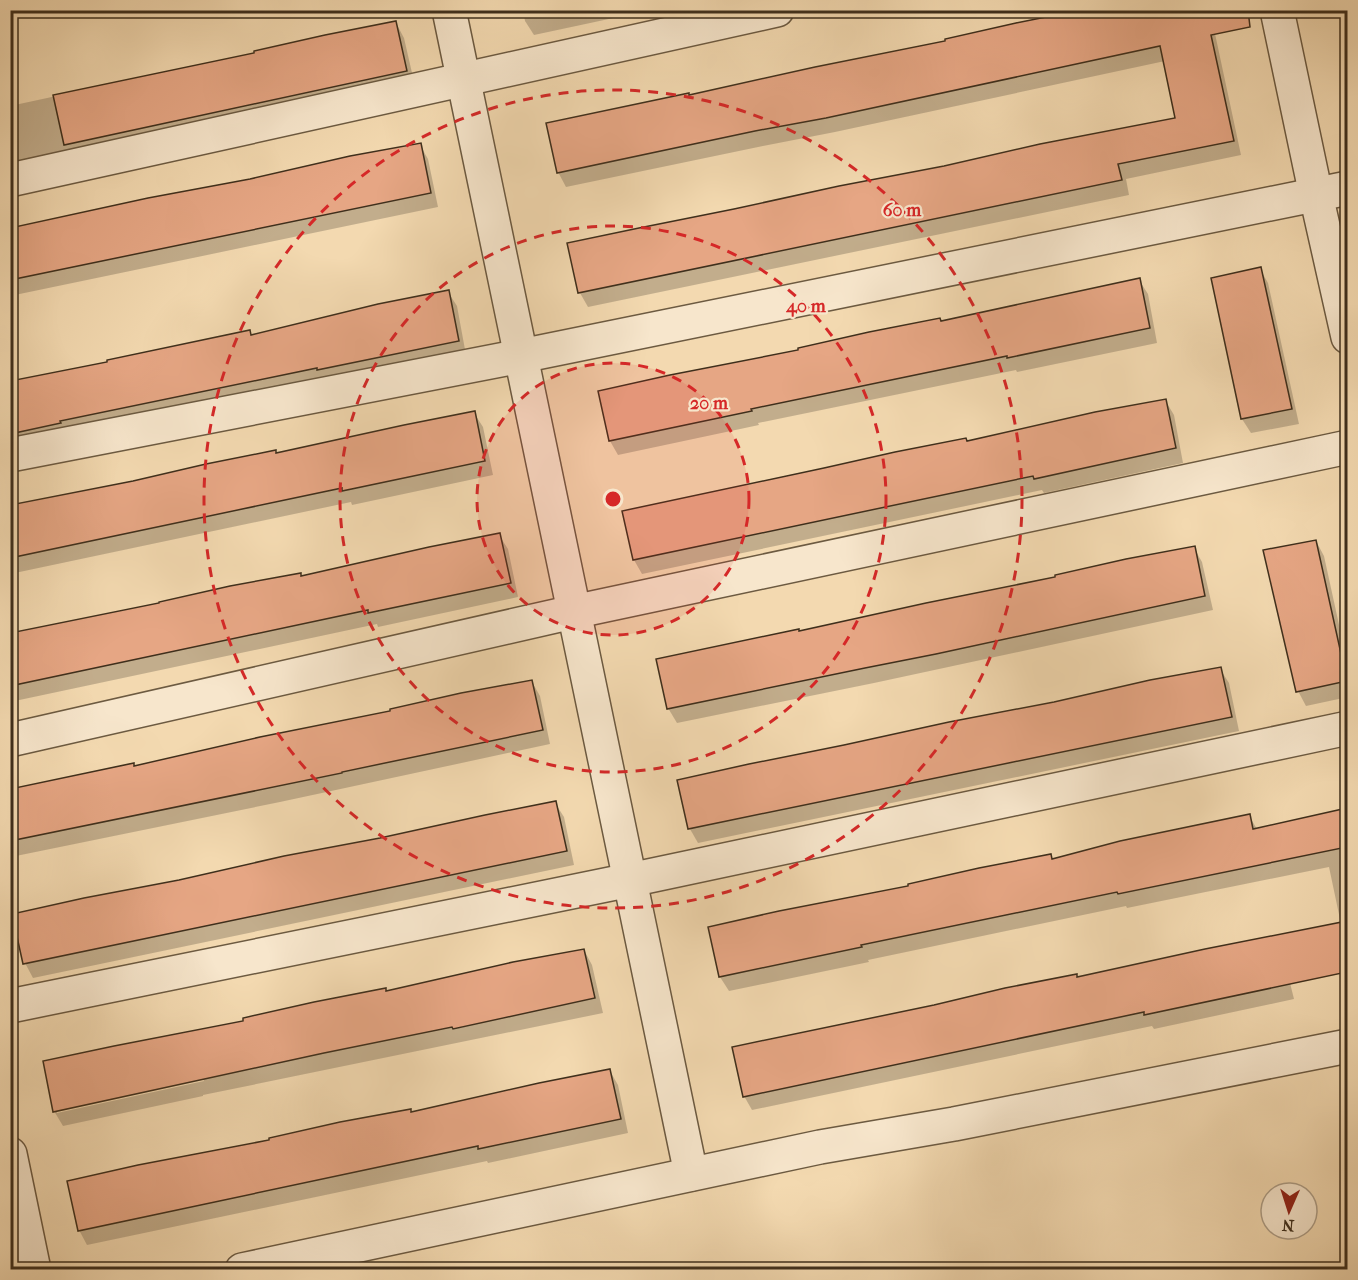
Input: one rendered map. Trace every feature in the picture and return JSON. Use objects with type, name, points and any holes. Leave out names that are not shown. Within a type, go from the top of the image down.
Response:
[{"type":"street","points":[[448,10],[691,1174]]},
{"type":"street","points":[[10,180],[777,10]]},
{"type":"street","points":[[1277,10],[1347,337]]},
{"type":"street","points":[[10,455],[521,356],[1347,188]]},
{"type":"street","points":[[10,740],[573,612],[1347,447]]},
{"type":"street","points":[[10,1006],[630,880],[1347,728]]},
{"type":"street","points":[[243,1269],[691,1174],[1347,1046]]},
{"type":"street","points":[[10,1154],[34,1269]]},
{"type":"building","points":[[1081,10],[1248,10],[1250,27],[1211,35],[1234,141],[1118,164],[1122,180],[578,293],[567,243],[1175,118],[1160,46],[557,173],[546,123],[945,41],[945,39]]},
{"type":"building","points":[[396,21],[407,71],[64,145],[53,95]]},
{"type":"building","points":[[421,143],[431,193],[10,280],[10,228]]},
{"type":"building","points":[[1261,267],[1292,409],[1241,419],[1211,278]]},
{"type":"building","points":[[1140,278],[1150,328],[751,409],[752,411],[609,441],[598,391],[798,350],[798,348],[869,332],[940,318],[941,321]]},
{"type":"building","points":[[449,290],[459,341],[60,421],[61,423],[10,434],[10,381],[250,330],[251,335],[378,304]]},
{"type":"building","points":[[1166,399],[1176,448],[633,560],[622,511],[895,452],[966,438],[967,441],[1095,412]]},
{"type":"building","points":[[475,411],[485,461],[342,491],[342,488],[10,558],[10,505]]},
{"type":"building","points":[[500,533],[511,583],[368,613],[368,610],[10,686],[10,633],[230,586],[301,573],[301,576]]},
{"type":"building","points":[[1316,540],[1347,681],[1296,692],[1263,550]]},
{"type":"building","points":[[1195,546],[1205,596],[667,709],[656,659],[799,629],[799,631]]},
{"type":"building","points":[[1221,667],[1232,717],[688,829],[677,780]]},
{"type":"building","points":[[532,680],[543,730],[10,841],[10,789],[134,763],[134,766],[260,737],[390,711],[390,709],[461,693]]},
{"type":"building","points":[[556,801],[567,851],[23,964],[12,914]]},
{"type":"building","points":[[1347,808],[1347,847],[1118,894],[1117,892],[719,977],[708,927],[908,886],[908,884],[979,868],[1051,854],[1052,859],[1120,841],[1250,814],[1253,829]]},
{"type":"building","points":[[1347,921],[1347,972],[1144,1015],[1144,1012],[743,1097],[732,1047],[1005,988],[1077,974],[1077,977]]},
{"type":"building","points":[[584,949],[595,998],[453,1029],[452,1027],[324,1053],[53,1112],[43,1061],[243,1021],[243,1018],[314,1002],[386,988],[386,991],[513,962]]},
{"type":"building","points":[[610,1069],[621,1119],[478,1149],[478,1146],[78,1231],[67,1181],[269,1140],[269,1138],[340,1122],[411,1109],[411,1112]]}]
